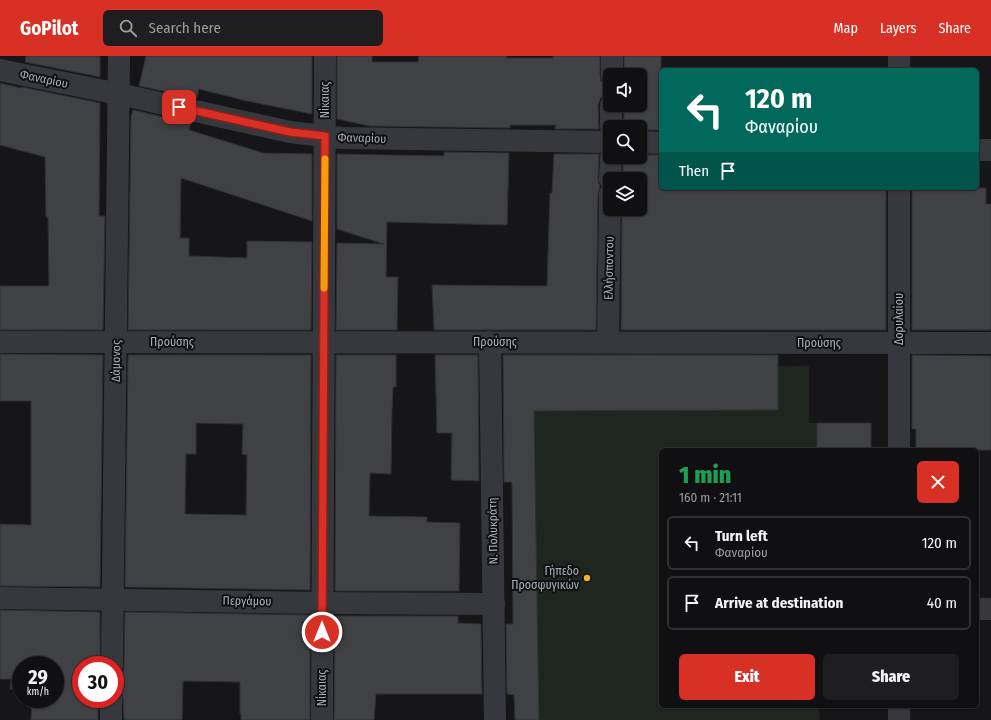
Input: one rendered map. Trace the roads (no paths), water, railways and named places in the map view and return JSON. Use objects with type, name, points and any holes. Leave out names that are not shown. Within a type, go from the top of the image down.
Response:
[{"type":"street","name":"Δάμονος","points":[[112,656],[119,56]]},
{"type":"street","name":"Νίκαιας","points":[[322,720],[325,56]]},
{"type":"street","points":[[612,56],[612,68]]},
{"type":"street","points":[[899,56],[899,68]]},
{"type":"street","name":"Φαναρίου","points":[[0,70],[119,94],[278,129],[341,138],[603,142]]},
{"type":"street","points":[[647,142],[659,143]]},
{"type":"street","points":[[979,150],[991,150]]},
{"type":"street","name":"Δορυλαίου","points":[[899,190],[899,448]]},
{"type":"street","name":"Ελλήσποντου","points":[[608,342],[610,216]]},
{"type":"street","name":"Προύσης","points":[[0,342],[991,343]]},
{"type":"street","name":"Ν. Πολυκράτη","points":[[490,342],[495,720]]},
{"type":"street","name":"Περγάμου","points":[[0,598],[494,604]]},
{"type":"street","points":[[979,608],[991,609]]},
{"type":"street","points":[[111,720],[112,708]]},
{"type":"street","points":[[899,708],[899,720]]},
{"type":"place","name":"Γήπεδο Προσφυγικών","points":[[587,578]]}]
